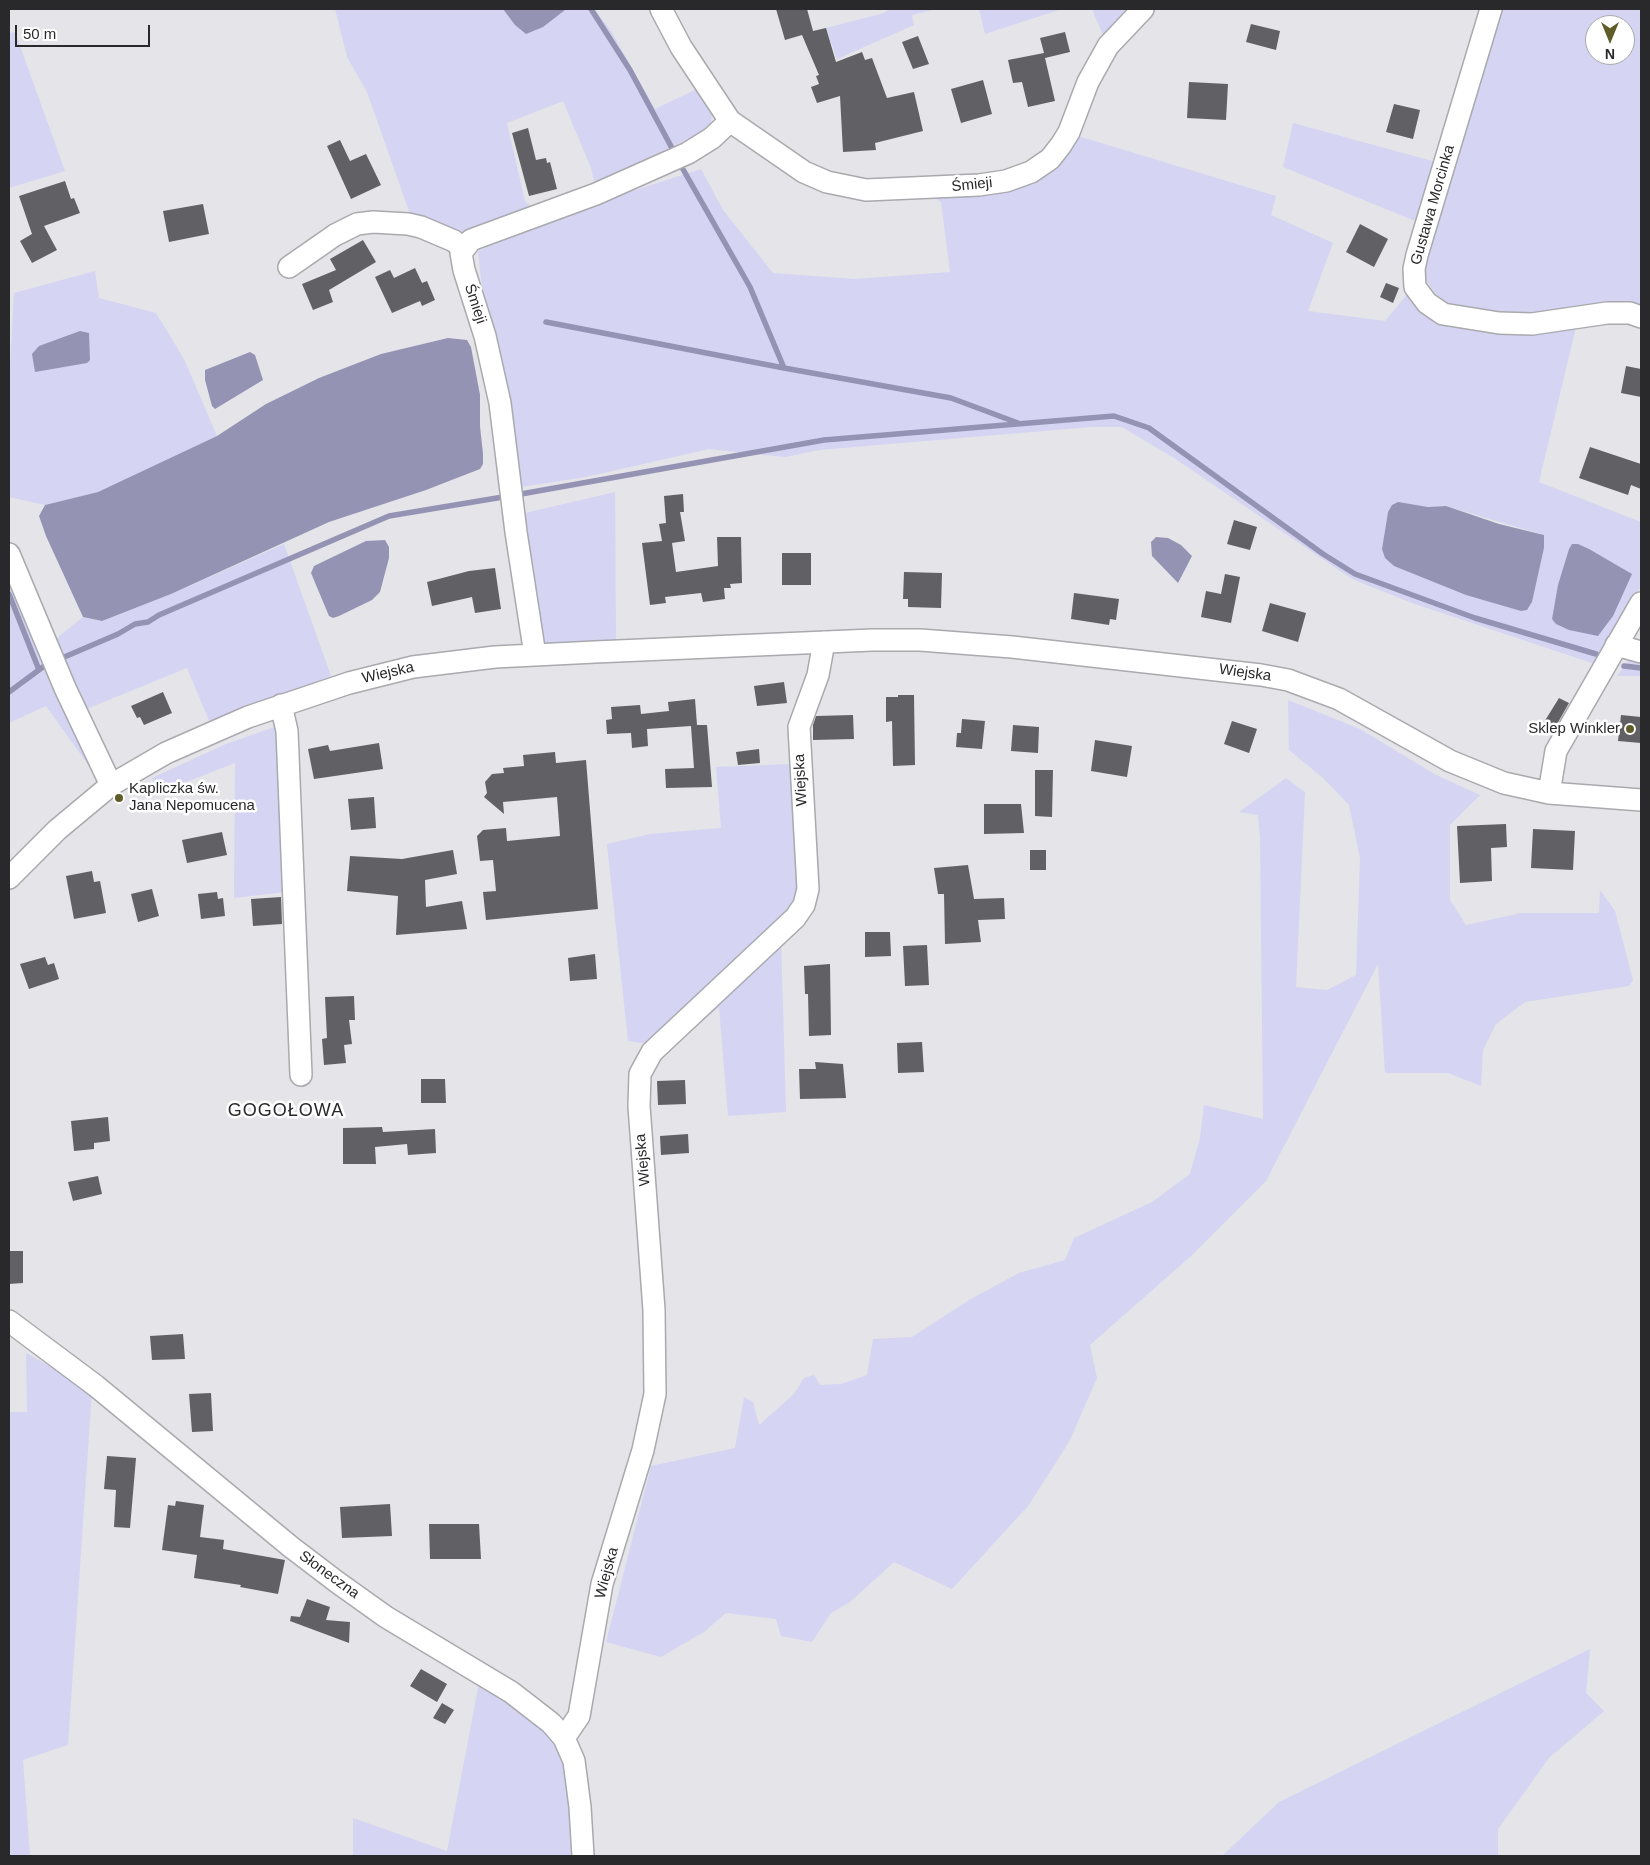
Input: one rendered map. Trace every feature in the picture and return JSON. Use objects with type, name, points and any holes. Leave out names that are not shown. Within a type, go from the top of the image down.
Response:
[{"type":"street","name":"Śmieji","points":[[661,9],[681,47],[730,121],[804,172],[847,188],[866,190],[927,189],[1006,181],[1031,172],[1050,159],[1069,132],[1088,82],[1108,46],[1143,9]]},
{"type":"street","name":"Gustawa Morcinka","points":[[1491,9],[1417,255],[1414,269],[1415,288],[1427,303],[1444,314],[1498,323],[1540,324],[1607,312],[1630,312],[1641,317]]},
{"type":"street","points":[[289,267],[335,235],[357,224],[373,222],[415,226],[454,241],[463,249],[471,240],[549,212],[674,160],[712,138],[730,121]]},
{"type":"street","name":"Śmieji","points":[[463,249],[461,253],[464,270],[485,336],[500,403],[516,532],[535,655]]},
{"type":"street","points":[[9,554],[65,688],[110,785]]},
{"type":"street","points":[[1549,793],[1556,751],[1581,711],[1641,603]]},
{"type":"street","name":"Wiejska","points":[[9,878],[56,830],[110,785],[184,745],[281,705],[350,682],[413,667],[444,662],[535,655],[824,642],[920,640],[975,644],[1275,677],[1340,699],[1425,748],[1479,774],[1504,783],[1549,793],[1641,800]]},
{"type":"street","name":"Wiejska","points":[[564,1738],[579,1716],[602,1584],[643,1450],[655,1394],[654,1310],[639,1115],[640,1074],[644,1062],[652,1052],[795,918],[804,905],[808,894],[808,883],[799,726],[818,675],[824,642]]},
{"type":"street","points":[[1616,645],[1641,652]]},
{"type":"street","points":[[281,705],[287,731],[302,1074]]},
{"type":"street","name":"Słoneczna","points":[[9,1321],[96,1386],[291,1547],[386,1617],[518,1697],[551,1723],[564,1738],[575,1768],[583,1856]]},
{"type":"shaded area","points":[[335,9],[503,9],[529,31],[534,31],[565,9],[594,9],[611,31],[655,109],[701,87],[713,108],[710,128],[595,185],[591,168],[563,101],[507,123],[525,201],[531,207],[454,236],[410,214],[367,92],[347,57]]},
{"type":"shaded area","points":[[503,9],[565,10],[543,27],[526,34],[515,25]]},
{"type":"shaded area","points":[[889,9],[936,9],[912,15],[914,25],[837,59],[826,28],[884,13]]},
{"type":"shaded area","points":[[979,9],[1062,9],[985,34]]},
{"type":"shaded area","points":[[1092,9],[1127,9],[1105,40]]},
{"type":"shaded area","points":[[1501,9],[1641,9],[1641,305],[1616,304],[1557,313],[1509,314],[1450,305],[1436,294],[1422,274],[1478,78]]},
{"type":"shaded area","points":[[15,32],[65,171],[9,188],[9,33]]},
{"type":"shaded area","points":[[1293,123],[1436,162],[1420,223],[1283,167]]},
{"type":"shaded area","points":[[1078,136],[1276,196],[1271,215],[1333,243],[1308,311],[1385,321],[1410,291],[1420,302],[1576,327],[1539,482],[1641,522],[1641,586],[1595,664],[1412,603],[1352,579],[1174,458],[1122,427],[1091,427],[819,450],[785,457],[709,449],[586,477],[521,487],[505,392],[482,287],[478,251],[595,203],[701,169],[723,210],[773,273],[854,279],[950,272],[941,202],[928,194],[980,189]],"holes":[[[1398,503],[1428,507],[1446,506],[1544,535],[1544,548],[1532,602],[1528,610],[1382,549],[1388,513]]]},
{"type":"shaded area","points":[[95,271],[99,298],[156,313],[184,359],[217,436],[98,492],[45,505],[9,497],[9,385],[14,293]]},
{"type":"shaded area","points":[[80,331],[89,333],[90,360],[87,363],[35,372],[32,354],[39,346]]},
{"type":"shaded area","points":[[448,338],[467,340],[471,347],[480,395],[483,464],[480,469],[426,490],[329,522],[171,594],[102,621],[83,617],[46,536],[39,516],[45,505],[98,492],[217,436],[266,404],[319,378],[381,354]]},
{"type":"shaded area","points":[[250,352],[255,355],[263,380],[215,409],[212,406],[205,380],[205,370]]},
{"type":"shaded area","points":[[615,492],[616,641],[544,645],[529,559],[525,513]]},
{"type":"shaded area","points":[[1398,502],[1428,507],[1446,506],[1499,524],[1544,535],[1544,548],[1532,602],[1527,610],[1521,611],[1466,595],[1394,566],[1385,558],[1382,549],[1388,512],[1392,505]]},
{"type":"shaded area","points":[[1156,537],[1168,538],[1181,545],[1192,556],[1178,583],[1152,556],[1151,542]]},
{"type":"shaded area","points":[[385,540],[389,547],[389,558],[380,592],[372,600],[339,616],[333,618],[329,616],[311,573],[314,566],[366,541]]},
{"type":"shaded area","points":[[284,544],[331,676],[210,723],[187,668],[84,710],[53,641],[83,617],[102,621],[171,594]]},
{"type":"shaded area","points":[[1572,544],[1578,544],[1589,549],[1632,574],[1613,616],[1598,636],[1569,630],[1556,624],[1552,619],[1558,585]]},
{"type":"shaded area","points":[[9,573],[94,773],[46,706],[9,723]]},
{"type":"shaded area","points":[[1631,657],[1641,659],[1641,676],[1617,676]]},
{"type":"shaded area","points":[[1288,700],[1360,729],[1436,775],[1480,795],[1450,825],[1450,900],[1466,925],[1521,913],[1599,913],[1600,890],[1615,911],[1633,980],[1629,986],[1525,1002],[1496,1024],[1483,1050],[1481,1086],[1448,1073],[1385,1073],[1378,964],[1266,1181],[1191,1256],[1090,1345],[1097,1378],[1069,1442],[1028,1506],[952,1589],[894,1562],[850,1602],[831,1613],[812,1642],[781,1636],[776,1619],[726,1613],[704,1632],[661,1657],[606,1642],[651,1466],[735,1448],[744,1397],[753,1402],[759,1425],[794,1394],[804,1378],[814,1375],[820,1385],[841,1384],[867,1375],[873,1339],[912,1337],[969,1300],[1019,1273],[1065,1260],[1074,1238],[1152,1202],[1190,1174],[1200,1138],[1204,1105],[1263,1119],[1260,838],[1258,815],[1239,812],[1286,778],[1305,792],[1296,987],[1327,990],[1356,975],[1360,858],[1349,805],[1323,778],[1289,750]]},
{"type":"shaded area","points":[[280,725],[286,892],[234,898],[235,763],[158,793],[152,778],[226,744]]},
{"type":"shaded area","points":[[792,764],[816,900],[781,939],[786,1112],[728,1116],[719,1007],[673,1047],[628,1041],[607,844],[650,834],[721,828],[716,767]]},
{"type":"shaded area","points":[[26,1353],[92,1390],[68,1745],[23,1760],[30,1856],[9,1856],[9,1412],[27,1412]]},
{"type":"shaded area","points":[[1590,1649],[1586,1693],[1604,1711],[1549,1758],[1498,1829],[1498,1856],[1222,1856],[1279,1802]]},
{"type":"shaded area","points":[[479,1683],[529,1713],[563,1748],[576,1856],[353,1856],[353,1818],[447,1851]]},
{"type":"building","points":[[776,9],[807,9],[813,31],[826,28],[836,62],[862,52],[865,60],[872,58],[887,98],[914,92],[923,131],[875,143],[876,150],[843,152],[840,96],[817,103],[811,87],[819,84],[816,76],[819,75],[802,35],[785,40]]},
{"type":"building","points":[[1251,24],[1280,31],[1276,50],[1246,42]]},
{"type":"building","points":[[1065,32],[1070,52],[1045,58],[1055,101],[1028,107],[1022,82],[1013,83],[1008,60],[1044,53],[1040,38]]},
{"type":"building","points":[[918,36],[929,64],[913,69],[902,42]]},
{"type":"building","points":[[983,80],[992,114],[961,123],[951,89]]},
{"type":"building","points":[[1189,82],[1228,84],[1226,120],[1187,118]]},
{"type":"building","points":[[1394,104],[1420,110],[1413,139],[1386,132]]},
{"type":"building","points":[[528,128],[536,160],[546,158],[547,163],[550,162],[557,189],[529,196],[512,133]]},
{"type":"building","points":[[340,140],[350,161],[366,154],[381,185],[351,199],[327,146]]},
{"type":"building","points":[[65,181],[71,199],[74,198],[80,213],[44,226],[57,250],[32,263],[20,241],[32,234],[19,196]]},
{"type":"building","points":[[203,204],[209,234],[169,242],[163,211]]},
{"type":"building","points":[[1360,224],[1388,239],[1374,267],[1346,252]]},
{"type":"building","points":[[363,240],[376,262],[329,290],[333,302],[313,310],[302,284],[336,270],[330,259]]},
{"type":"building","points":[[415,268],[422,283],[427,281],[435,300],[422,306],[420,301],[392,313],[375,277],[390,270],[394,278]]},
{"type":"building","points":[[1386,283],[1399,288],[1393,303],[1380,297]]},
{"type":"building","points":[[1626,366],[1641,369],[1641,397],[1621,393]]},
{"type":"building","points":[[1590,447],[1641,464],[1641,489],[1631,485],[1628,495],[1579,478]]},
{"type":"building","points":[[683,494],[684,512],[680,512],[685,541],[672,543],[676,572],[718,566],[717,537],[741,537],[742,583],[730,584],[731,588],[724,588],[725,599],[703,602],[701,593],[665,597],[666,603],[650,605],[642,543],[662,541],[659,524],[666,523],[664,496]]},
{"type":"building","points":[[1234,520],[1257,527],[1250,550],[1227,544]]},
{"type":"building","points":[[782,553],[811,553],[811,585],[782,585]]},
{"type":"building","points":[[495,568],[501,609],[475,613],[472,597],[432,606],[427,582],[469,571]]},
{"type":"building","points":[[904,572],[942,573],[941,608],[908,607],[908,599],[903,599]]},
{"type":"building","points":[[1225,574],[1240,577],[1231,623],[1201,617],[1206,591],[1221,594]]},
{"type":"building","points":[[1074,593],[1119,599],[1116,620],[1110,619],[1109,625],[1071,619]]},
{"type":"building","points":[[1270,603],[1306,613],[1298,642],[1262,631]]},
{"type":"building","points":[[784,682],[787,703],[757,706],[754,686]]},
{"type":"building","points":[[163,692],[172,713],[144,725],[140,717],[137,718],[131,706]]},
{"type":"building","points":[[898,695],[914,695],[915,765],[893,766],[892,721],[886,722],[886,697],[898,697]]},
{"type":"building","points":[[1559,698],[1569,703],[1552,733],[1541,727]]},
{"type":"building","points":[[695,699],[697,725],[707,725],[712,787],[666,788],[665,769],[694,768],[691,726],[647,729],[648,746],[632,748],[631,733],[607,734],[606,720],[612,719],[611,707],[640,705],[641,714],[669,711],[668,702]]},
{"type":"building","points":[[853,715],[854,739],[813,740],[813,725],[816,716]]},
{"type":"building","name":"Sklep Winkler","points":[[1621,715],[1641,717],[1641,743],[1618,741]]},
{"type":"building","points":[[962,719],[985,721],[982,749],[956,747],[957,733],[961,733]]},
{"type":"building","points":[[1232,721],[1257,729],[1249,753],[1224,744]]},
{"type":"building","points":[[1013,725],[1039,727],[1038,753],[1011,751]]},
{"type":"building","points":[[1095,740],[1132,746],[1127,777],[1091,771]]},
{"type":"building","points":[[379,743],[383,769],[314,779],[308,749],[328,745],[330,751]]},
{"type":"building","points":[[759,749],[760,763],[738,765],[736,752]]},
{"type":"building","points":[[555,752],[556,763],[586,760],[598,909],[486,920],[483,892],[496,891],[493,860],[480,861],[477,836],[483,830],[506,828],[507,841],[560,836],[557,797],[503,802],[504,814],[484,797],[487,793],[485,782],[492,774],[504,773],[503,768],[524,766],[523,755]]},
{"type":"building","points":[[1035,770],[1053,770],[1052,817],[1035,816]]},
{"type":"building","points":[[374,797],[376,828],[351,830],[348,799]]},
{"type":"building","points":[[984,804],[1021,804],[1024,833],[984,834]]},
{"type":"building","points":[[1506,824],[1507,847],[1491,848],[1492,881],[1460,883],[1457,826]]},
{"type":"building","points":[[1533,829],[1575,831],[1573,870],[1531,868]]},
{"type":"building","points":[[222,832],[227,855],[187,863],[182,840]]},
{"type":"building","points":[[453,850],[457,874],[425,880],[426,907],[462,901],[467,929],[396,935],[398,896],[347,891],[350,856],[402,859]]},
{"type":"building","points":[[1030,850],[1046,850],[1046,870],[1030,870]]},
{"type":"building","points":[[968,865],[974,899],[1004,898],[1005,919],[978,920],[981,942],[945,944],[944,894],[938,894],[934,868]]},
{"type":"building","points":[[92,871],[94,882],[100,881],[106,913],[74,919],[66,876]]},
{"type":"building","points":[[152,889],[159,916],[138,922],[131,894]]},
{"type":"building","points":[[217,892],[218,899],[223,898],[225,916],[201,919],[198,894]]},
{"type":"building","points":[[281,897],[282,924],[253,926],[251,899]]},
{"type":"building","points":[[865,932],[890,932],[891,956],[865,957]]},
{"type":"building","points":[[927,945],[929,985],[905,986],[903,946]]},
{"type":"building","points":[[595,954],[597,979],[570,981],[568,958]]},
{"type":"building","points":[[45,957],[48,965],[54,963],[59,979],[29,989],[20,964]]},
{"type":"building","points":[[830,964],[831,1035],[809,1036],[808,994],[805,994],[804,966]]},
{"type":"building","points":[[354,996],[355,1020],[349,1020],[352,1044],[344,1045],[346,1063],[324,1065],[322,1039],[327,1038],[325,997]]},
{"type":"building","points":[[922,1042],[924,1072],[898,1073],[897,1043]]},
{"type":"building","points":[[815,1062],[843,1064],[846,1098],[800,1099],[799,1069],[816,1069]]},
{"type":"building","points":[[421,1079],[445,1079],[446,1103],[421,1103]]},
{"type":"building","points":[[685,1080],[686,1104],[658,1105],[657,1081]]},
{"type":"building","points":[[108,1117],[110,1141],[94,1143],[94,1149],[74,1151],[71,1121]]},
{"type":"building","points":[[382,1127],[383,1132],[435,1129],[436,1153],[408,1155],[407,1144],[375,1147],[376,1164],[343,1164],[343,1128]]},
{"type":"building","points":[[688,1134],[689,1153],[661,1155],[660,1136]]},
{"type":"building","points":[[98,1176],[102,1194],[73,1201],[68,1182]]},
{"type":"building","points":[[9,1251],[23,1251],[23,1283],[9,1284]]},
{"type":"building","points":[[183,1334],[185,1359],[152,1360],[150,1336]]},
{"type":"building","points":[[211,1393],[213,1431],[192,1432],[189,1394]]},
{"type":"building","points":[[107,1456],[136,1458],[130,1528],[114,1527],[116,1490],[104,1489]]},
{"type":"building","points":[[176,1501],[204,1505],[200,1537],[224,1540],[223,1549],[285,1560],[278,1594],[240,1587],[241,1585],[194,1578],[197,1555],[162,1550],[168,1505],[175,1506]]},
{"type":"building","points":[[390,1504],[392,1536],[342,1538],[340,1507]]},
{"type":"building","points":[[429,1524],[479,1524],[481,1559],[430,1559]]},
{"type":"building","points":[[307,1599],[330,1607],[326,1620],[350,1622],[349,1643],[290,1621],[291,1616],[300,1617]]},
{"type":"building","points":[[421,1669],[447,1684],[437,1702],[410,1686]]},
{"type":"building","points":[[442,1703],[454,1710],[445,1724],[433,1718]]},
{"type":"waterway","points":[[591,9],[630,70],[673,150]]},
{"type":"waterway","points":[[680,164],[750,287],[784,368],[951,398],[1018,423]]},
{"type":"waterway","points":[[546,322],[784,368]]},
{"type":"waterway","points":[[521,494],[824,440],[1114,416],[1149,428],[1323,554],[1355,574],[1475,618],[1596,654]]},
{"type":"waterway","points":[[62,658],[118,634],[135,624],[148,622],[159,615],[389,516],[503,497]]},
{"type":"waterway","points":[[9,594],[39,670]]},
{"type":"waterway","points":[[9,692],[47,664]]},
{"type":"waterway","points":[[1624,666],[1641,668]]},
{"type":"place","name":"Sklep Winkler","points":[[1630,729]]},
{"type":"place","name":"Kapliczka św. Jana Nepomucena","points":[[119,798]]},
{"type":"district","name":"GOGOŁOWA","points":[[286,1111]]}]
